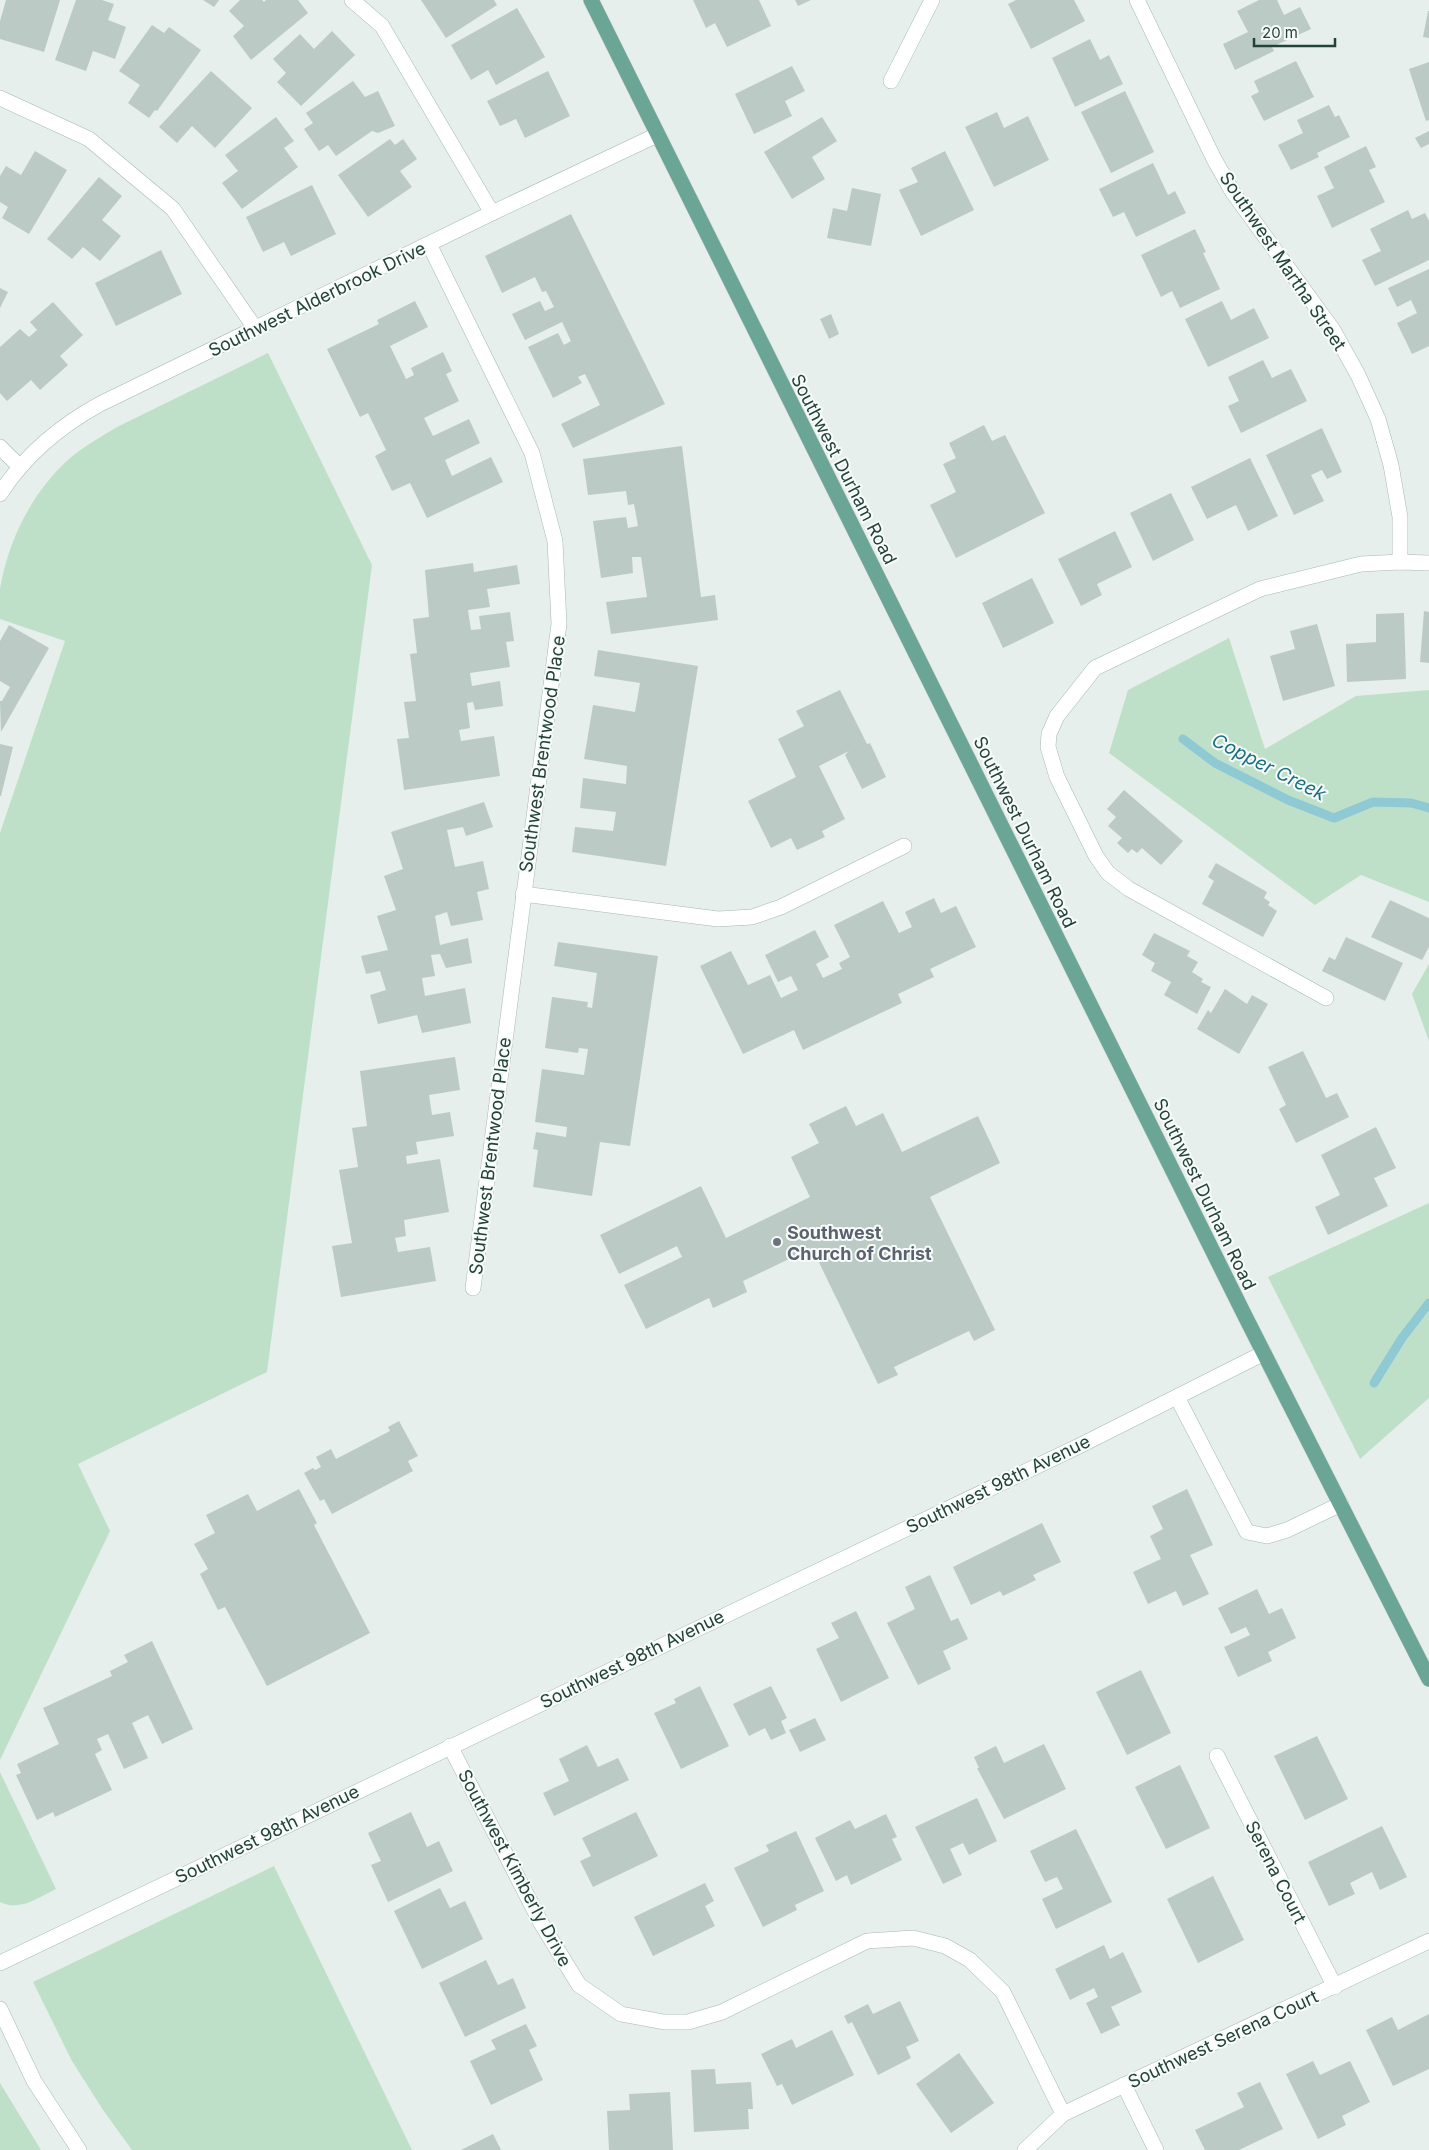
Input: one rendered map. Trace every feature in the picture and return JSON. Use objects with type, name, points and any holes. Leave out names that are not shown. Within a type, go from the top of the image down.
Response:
[{"type":"main road","name":"Southwest Durham Road","points":[[590,0],[1264,1353],[1429,1679]]},
{"type":"street","points":[[352,0],[382,26],[492,213]]},
{"type":"street","points":[[891,81],[932,0]]},
{"type":"street","name":"Southwest Martha Street","points":[[1137,0],[1210,150],[1232,190],[1332,330],[1362,383],[1378,419],[1392,465],[1400,517],[1400,562]]},
{"type":"street","points":[[0,98],[89,139],[173,209],[255,328]]},
{"type":"street","name":"Southwest Alderbrook Drive","points":[[0,494],[19,466],[57,431],[77,416],[492,213],[657,135]]},
{"type":"street","name":"Southwest Brentwood Place","points":[[429,244],[532,453],[555,541],[559,624],[473,1288]]},
{"type":"street","points":[[0,447],[19,466]]},
{"type":"street","points":[[1326,998],[1129,889],[1108,873],[1099,862],[1088,841],[1052,765],[1048,740],[1052,724],[1057,716],[1095,668],[1234,601],[1260,589],[1361,564],[1429,563]]},
{"type":"street","points":[[523,894],[718,919],[752,917],[781,907],[904,846]]},
{"type":"street","name":"Southwest 98th Avenue","points":[[0,1963],[1079,1446],[1264,1353]]},
{"type":"street","points":[[1177,1397],[1247,1532],[1268,1536],[1286,1530],[1341,1504]]},
{"type":"street","name":"Southwest Kimberly Drive","points":[[450,1746],[541,1923],[579,1985],[620,2014],[664,2022],[688,2022],[722,2012],[867,1941],[913,1938],[946,1946],[970,1960],[1003,1992],[1063,2114]]},
{"type":"street","name":"Serena Court","points":[[1217,1756],[1335,1987]]},
{"type":"street","name":"Southwest Serena Court","points":[[1025,2150],[1063,2114],[1429,1941]]},
{"type":"street","points":[[0,2009],[34,2081],[79,2150]]},
{"type":"street","points":[[1124,2085],[1156,2150]]},
{"type":"green space","points":[[268,353],[372,565],[267,1372],[78,1464],[110,1531],[0,1760],[0,833],[65,641],[0,619],[0,589],[9,553],[24,518],[44,486],[69,459],[87,445],[119,426]]},
{"type":"green space","points":[[1229,638],[1265,749],[1356,696],[1429,690],[1429,902],[1361,875],[1315,905],[1109,753],[1128,690]]},
{"type":"green space","points":[[1429,964],[1429,1041],[1412,994]]},
{"type":"green space","points":[[1429,1203],[1429,1398],[1360,1459],[1268,1277]]},
{"type":"green space","points":[[0,1772],[56,1889],[29,1902],[15,1905],[7,1905],[0,1902]]},
{"type":"green space","points":[[274,1866],[412,2150],[132,2150],[103,2110],[72,2061],[33,1982]]},
{"type":"green space","points":[[0,2083],[41,2150],[0,2150]]},
{"type":"building","points":[[6,0],[60,0],[44,52],[0,39],[0,21]]},
{"type":"building","points":[[76,0],[102,0],[114,4],[108,20],[126,27],[115,59],[93,51],[86,71],[55,60]]},
{"type":"building","points":[[203,0],[219,0],[214,7]]},
{"type":"building","points":[[240,0],[262,0],[264,2],[266,0],[298,0],[308,13],[251,60],[233,36],[244,26],[229,11]]},
{"type":"building","points":[[421,0],[494,0],[497,5],[446,38]]},
{"type":"building","points":[[693,0],[759,0],[771,26],[727,47],[715,23],[706,28]]},
{"type":"building","points":[[795,0],[811,0],[798,6]]},
{"type":"building","points":[[1016,0],[1074,0],[1085,21],[1031,49],[1008,4]]},
{"type":"building","points":[[1259,0],[1277,0],[1284,15],[1300,7],[1311,29],[1272,47],[1274,51],[1235,70],[1223,44],[1248,32],[1237,11]]},
{"type":"building","points":[[517,8],[545,57],[496,85],[488,70],[471,80],[451,45]]},
{"type":"building","points":[[1429,11],[1429,38],[1423,37]]},
{"type":"building","points":[[152,25],[164,33],[169,27],[201,50],[157,111],[155,110],[149,118],[128,103],[140,85],[119,71]]},
{"type":"building","points":[[332,31],[355,55],[301,106],[277,82],[286,73],[273,59],[300,34],[314,49]]},
{"type":"building","points":[[1090,39],[1100,60],[1109,55],[1123,84],[1075,107],[1052,58]]},
{"type":"building","points":[[1296,61],[1314,97],[1264,121],[1251,96],[1259,92],[1254,81]]},
{"type":"building","points":[[1429,62],[1429,120],[1426,121],[1409,69]]},
{"type":"building","points":[[792,66],[805,91],[785,101],[792,116],[754,134],[735,94]]},
{"type":"building","points":[[211,71],[252,108],[215,148],[192,126],[177,143],[159,127]]},
{"type":"building","points":[[548,71],[570,116],[525,138],[516,119],[500,126],[487,101]]},
{"type":"building","points":[[353,81],[365,97],[378,91],[395,126],[378,133],[372,131],[336,156],[328,145],[319,151],[304,129],[313,123],[306,113]]},
{"type":"building","points":[[1125,91],[1154,152],[1111,173],[1081,112]]},
{"type":"building","points":[[1329,105],[1335,117],[1339,115],[1350,137],[1317,153],[1319,157],[1291,170],[1278,145],[1303,133],[1297,120]]},
{"type":"building","points":[[997,112],[1004,128],[1028,116],[1049,160],[994,187],[965,127]]},
{"type":"building","points":[[276,117],[294,141],[284,148],[298,167],[242,209],[222,183],[238,171],[225,155]]},
{"type":"building","points":[[822,117],[837,141],[812,157],[825,179],[792,199],[764,152]]},
{"type":"building","points":[[1429,131],[1429,144],[1421,148],[1415,138]]},
{"type":"building","points":[[390,139],[395,145],[403,139],[417,159],[400,171],[412,187],[368,217],[338,175]]},
{"type":"building","points":[[1366,146],[1376,167],[1369,170],[1385,202],[1332,228],[1317,196],[1334,188],[1324,167]]},
{"type":"building","points":[[35,151],[67,170],[29,234],[2,218],[8,207],[0,202],[0,176],[6,166],[21,175]]},
{"type":"building","points":[[945,151],[974,210],[921,236],[899,190],[918,182],[911,168]]},
{"type":"building","points":[[1153,163],[1168,195],[1175,191],[1186,213],[1136,237],[1124,212],[1113,217],[1099,189]]},
{"type":"building","points":[[99,177],[122,196],[102,220],[121,236],[100,261],[83,247],[72,259],[47,239]]},
{"type":"building","points":[[312,185],[336,234],[291,256],[284,242],[263,252],[246,217]]},
{"type":"building","points":[[852,188],[881,194],[871,246],[827,238],[833,208],[847,211]]},
{"type":"building","points":[[1408,210],[1412,219],[1425,213],[1429,221],[1429,260],[1375,286],[1362,260],[1381,251],[1370,229]]},
{"type":"building","points":[[571,214],[665,404],[573,448],[561,424],[600,405],[585,374],[578,377],[582,383],[553,398],[528,347],[558,333],[564,345],[571,341],[562,322],[525,340],[512,314],[540,301],[545,311],[554,307],[546,291],[542,292],[535,277],[502,293],[485,256]]},
{"type":"building","points":[[1195,229],[1206,252],[1203,253],[1220,289],[1180,308],[1172,291],[1161,297],[1141,255]]},
{"type":"building","points":[[161,250],[182,294],[116,326],[95,283]]},
{"type":"building","points":[[1429,269],[1429,346],[1412,354],[1397,323],[1417,313],[1411,300],[1397,307],[1388,288]]},
{"type":"building","points":[[0,288],[8,292],[0,308]]},
{"type":"building","points":[[415,301],[428,327],[390,346],[406,379],[414,375],[411,368],[443,352],[452,371],[446,374],[459,401],[424,418],[433,436],[469,419],[480,443],[445,460],[452,476],[491,457],[503,482],[427,518],[410,483],[392,491],[375,456],[386,450],[368,413],[360,417],[327,349],[379,324],[377,320]]},
{"type":"building","points":[[1222,301],[1231,320],[1254,308],[1269,338],[1208,367],[1185,319]]},
{"type":"building","points":[[53,302],[83,335],[60,356],[68,365],[40,390],[31,380],[7,401],[0,393],[0,347],[20,329],[29,337],[37,330],[30,322]]},
{"type":"building","points":[[831,314],[839,334],[829,339],[820,319]]},
{"type":"building","points":[[1263,360],[1272,378],[1291,369],[1307,401],[1241,433],[1228,406],[1239,401],[1228,377]]},
{"type":"building","points":[[984,425],[992,441],[1005,435],[1045,513],[956,558],[930,505],[956,492],[943,464],[956,458],[949,443]]},
{"type":"building","points":[[1322,428],[1342,472],[1327,479],[1322,470],[1311,475],[1324,501],[1294,515],[1266,455]]},
{"type":"building","points":[[682,446],[701,597],[715,595],[718,620],[611,634],[606,602],[647,597],[641,557],[632,557],[633,573],[601,578],[593,521],[626,517],[628,528],[638,526],[634,504],[628,505],[626,491],[588,495],[583,459]]},
{"type":"building","points":[[1250,458],[1278,516],[1248,531],[1236,505],[1207,519],[1191,487]]},
{"type":"building","points":[[1171,493],[1194,540],[1153,561],[1130,513]]},
{"type":"building","points":[[1115,531],[1132,567],[1097,584],[1102,595],[1081,606],[1058,559]]},
{"type":"building","points":[[473,563],[474,572],[517,565],[520,584],[487,589],[490,607],[468,610],[471,630],[481,629],[479,616],[510,612],[514,641],[506,642],[510,667],[470,673],[472,686],[500,681],[503,706],[475,710],[473,702],[467,703],[470,728],[459,730],[461,741],[494,736],[500,776],[404,790],[397,739],[409,738],[404,702],[416,701],[410,654],[417,653],[413,619],[429,617],[425,570]]},
{"type":"building","points":[[1032,578],[1054,623],[1003,648],[982,603]]},
{"type":"building","points":[[1424,611],[1429,612],[1429,663],[1420,662]]},
{"type":"building","points":[[1404,613],[1406,679],[1347,682],[1346,644],[1376,642],[1376,614]]},
{"type":"building","points":[[1317,624],[1335,686],[1283,701],[1270,656],[1295,649],[1290,631]]},
{"type":"building","points":[[9,625],[49,648],[1,732],[0,701],[2,701],[10,687],[0,681],[0,641]]},
{"type":"building","points":[[598,650],[698,666],[666,866],[572,852],[575,827],[613,831],[616,812],[580,808],[583,778],[626,784],[627,766],[584,759],[593,705],[635,712],[640,683],[594,676]]},
{"type":"building","points":[[840,690],[867,744],[870,743],[886,777],[862,789],[845,755],[849,751],[819,766],[845,819],[822,831],[825,837],[797,850],[791,838],[771,848],[748,801],[796,777],[778,739],[804,726],[796,711]]},
{"type":"building","points":[[0,744],[13,747],[1,796],[0,796]]},
{"type":"building","points":[[1124,790],[1183,841],[1161,865],[1142,848],[1137,853],[1132,849],[1128,853],[1117,843],[1122,838],[1108,826],[1116,817],[1107,809]]},
{"type":"building","points":[[484,802],[493,827],[466,836],[463,827],[447,830],[455,867],[483,861],[489,889],[477,892],[483,920],[451,926],[447,912],[435,916],[440,945],[468,938],[472,963],[446,968],[440,954],[431,955],[435,976],[422,978],[425,996],[465,988],[471,1023],[422,1033],[417,1015],[378,1024],[370,995],[386,990],[380,971],[366,974],[361,956],[388,950],[377,916],[396,910],[384,876],[403,869],[391,832]]},
{"type":"building","points":[[1216,863],[1267,892],[1264,898],[1270,902],[1268,905],[1277,911],[1263,937],[1202,904],[1214,881],[1208,877]]},
{"type":"building","points":[[934,898],[941,913],[956,906],[976,947],[930,969],[934,977],[898,994],[902,1003],[803,1050],[794,1030],[743,1054],[700,966],[731,951],[748,985],[770,975],[781,998],[798,990],[791,976],[778,982],[765,955],[815,930],[829,957],[816,964],[823,978],[842,969],[839,963],[850,957],[834,925],[883,901],[899,933],[912,927],[905,912]]},
{"type":"building","points":[[1390,900],[1429,918],[1429,947],[1422,960],[1371,937]]},
{"type":"building","points":[[1154,933],[1190,951],[1187,956],[1198,962],[1192,972],[1203,979],[1201,982],[1211,987],[1197,1014],[1164,995],[1171,982],[1151,971],[1155,963],[1142,955]]},
{"type":"building","points":[[1346,937],[1403,963],[1385,1001],[1322,971],[1329,957],[1335,960]]},
{"type":"building","points":[[558,942],[658,956],[630,1146],[600,1142],[592,1196],[533,1187],[538,1150],[533,1149],[536,1132],[566,1137],[567,1127],[535,1122],[542,1069],[584,1075],[588,1049],[579,1048],[578,1053],[545,1048],[552,997],[588,1002],[587,1007],[592,1008],[597,973],[554,966]]},
{"type":"building","points":[[1225,989],[1247,1004],[1252,995],[1268,1004],[1239,1054],[1197,1029],[1208,1010],[1211,1013]]},
{"type":"building","points":[[1303,1051],[1326,1098],[1337,1093],[1349,1117],[1296,1143],[1279,1109],[1286,1105],[1268,1067]]},
{"type":"building","points":[[455,1057],[460,1090],[429,1095],[432,1115],[450,1112],[454,1136],[416,1142],[418,1154],[406,1156],[407,1164],[440,1159],[449,1212],[404,1220],[406,1236],[395,1238],[398,1252],[430,1247],[436,1281],[341,1297],[332,1246],[352,1243],[339,1170],[358,1167],[352,1128],[367,1126],[360,1071]]},
{"type":"building","name":"Southwest Church of Christ","points":[[846,1106],[856,1126],[883,1113],[902,1152],[978,1116],[1000,1163],[930,1197],[995,1330],[974,1341],[969,1331],[894,1367],[898,1375],[878,1384],[812,1248],[743,1281],[747,1292],[713,1308],[709,1298],[646,1329],[624,1285],[682,1257],[677,1246],[619,1274],[600,1235],[701,1186],[726,1238],[810,1197],[791,1157],[819,1143],[809,1124]]},
{"type":"building","points":[[1376,1127],[1396,1168],[1374,1178],[1388,1206],[1328,1235],[1315,1207],[1340,1195],[1321,1155]]},
{"type":"building","points":[[399,1421],[418,1456],[408,1461],[413,1471],[332,1514],[324,1499],[320,1501],[304,1473],[313,1468],[315,1470],[321,1467],[316,1457],[331,1449],[336,1459],[390,1431],[388,1427]]},
{"type":"building","points":[[299,1489],[317,1523],[314,1525],[370,1633],[267,1686],[225,1607],[218,1610],[200,1574],[208,1569],[194,1544],[215,1533],[206,1515],[248,1494],[257,1511]]},
{"type":"building","points":[[1187,1489],[1213,1545],[1190,1555],[1209,1594],[1183,1606],[1176,1591],[1148,1604],[1133,1572],[1161,1559],[1150,1536],[1163,1529],[1152,1506]]},
{"type":"building","points":[[1042,1523],[1061,1562],[1033,1575],[1036,1580],[1003,1596],[1000,1591],[971,1605],[953,1567]]},
{"type":"building","points":[[930,1575],[951,1621],[958,1618],[968,1639],[943,1651],[951,1669],[918,1685],[887,1623],[915,1609],[905,1587]]},
{"type":"building","points":[[1257,1589],[1269,1614],[1282,1608],[1296,1638],[1268,1652],[1272,1661],[1238,1677],[1224,1647],[1250,1635],[1246,1627],[1231,1634],[1218,1608]]},
{"type":"building","points":[[856,1611],[889,1678],[841,1702],[816,1649],[839,1638],[831,1623]]},
{"type":"building","points":[[152,1641],[193,1729],[162,1744],[148,1715],[132,1723],[148,1758],[124,1769],[108,1734],[97,1739],[102,1750],[95,1754],[112,1790],[55,1817],[53,1812],[37,1820],[16,1775],[21,1773],[17,1764],[59,1744],[43,1708],[112,1676],[110,1671],[128,1662],[124,1655]]},
{"type":"building","points":[[1141,1670],[1171,1733],[1127,1755],[1096,1692]]},
{"type":"building","points":[[700,1686],[729,1746],[681,1769],[654,1713],[676,1703],[674,1699]]},
{"type":"building","points":[[771,1686],[787,1718],[781,1721],[786,1733],[771,1740],[765,1728],[749,1736],[733,1704]]},
{"type":"building","points":[[815,1718],[826,1740],[800,1752],[789,1730]]},
{"type":"building","points":[[1317,1736],[1348,1799],[1305,1820],[1274,1756]]},
{"type":"building","points":[[1044,1744],[1066,1789],[1004,1819],[977,1768],[979,1768],[974,1757],[996,1746],[1004,1763]]},
{"type":"building","points":[[587,1745],[598,1767],[618,1758],[629,1780],[554,1816],[543,1793],[569,1781],[559,1759]]},
{"type":"building","points":[[1180,1765],[1210,1828],[1166,1849],[1135,1787]]},
{"type":"building","points":[[977,1798],[997,1841],[969,1855],[963,1843],[950,1849],[962,1875],[943,1884],[915,1827]]},
{"type":"building","points":[[411,1812],[427,1847],[439,1841],[453,1871],[388,1902],[371,1865],[381,1861],[368,1833]]},
{"type":"building","points":[[636,1812],[658,1856],[593,1887],[580,1861],[591,1856],[582,1838]]},
{"type":"building","points":[[886,1814],[897,1837],[892,1839],[902,1860],[851,1885],[847,1875],[836,1881],[815,1838],[850,1820],[855,1829]]},
{"type":"building","points":[[1382,1826],[1407,1877],[1380,1890],[1372,1872],[1350,1883],[1355,1894],[1329,1906],[1308,1862]]},
{"type":"building","points":[[1076,1829],[1112,1902],[1056,1929],[1042,1899],[1063,1889],[1057,1877],[1045,1882],[1030,1851]]},
{"type":"building","points":[[796,1831],[824,1891],[795,1905],[797,1910],[763,1927],[734,1868],[769,1851],[766,1845]]},
{"type":"building","points":[[1213,1876],[1244,1940],[1198,1963],[1167,1899]]},
{"type":"building","points":[[705,1883],[714,1901],[705,1906],[715,1926],[653,1956],[634,1917]]},
{"type":"building","points":[[440,1888],[450,1908],[465,1901],[483,1939],[422,1969],[394,1911]]},
{"type":"building","points":[[1104,1945],[1110,1959],[1123,1952],[1142,1992],[1111,2007],[1120,2025],[1101,2034],[1086,2003],[1098,1997],[1094,1988],[1070,2000],[1055,1969]]},
{"type":"building","points":[[486,1960],[498,1985],[513,1978],[526,2008],[465,2037],[439,1983]]},
{"type":"building","points":[[900,2001],[919,2041],[906,2047],[911,2058],[878,2075],[852,2022],[848,2024],[844,2016],[868,2004],[873,2014]]},
{"type":"building","points":[[1429,2014],[1429,2069],[1393,2086],[1366,2030],[1392,2017],[1398,2030]]},
{"type":"building","points":[[526,2024],[537,2046],[529,2050],[543,2080],[491,2105],[470,2061],[496,2049],[491,2040]]},
{"type":"building","points":[[832,2030],[854,2075],[792,2105],[782,2084],[777,2086],[761,2054],[792,2039],[796,2048]]},
{"type":"building","points":[[959,2053],[994,2103],[951,2133],[916,2084]]},
{"type":"building","points":[[1313,2061],[1320,2075],[1350,2061],[1370,2102],[1342,2116],[1346,2125],[1318,2139],[1286,2074]]},
{"type":"building","points":[[715,2069],[716,2084],[751,2082],[753,2109],[748,2109],[749,2129],[694,2132],[691,2070]]},
{"type":"building","points":[[1260,2082],[1283,2129],[1239,2150],[1205,2150],[1195,2130],[1244,2107],[1237,2093]]},
{"type":"building","points":[[670,2092],[673,2150],[609,2150],[607,2111],[630,2110],[629,2094]]},
{"type":"building","points":[[493,2134],[501,2150],[461,2150]]},
{"type":"waterway","name":"Copper Creek","points":[[1183,739],[1215,763],[1288,800],[1334,818],[1373,802],[1411,803],[1429,808]]},
{"type":"waterway","points":[[1374,1383],[1402,1338],[1429,1303]]},
{"type":"place","name":"Southwest Church of Christ","points":[[777,1242]]}]
